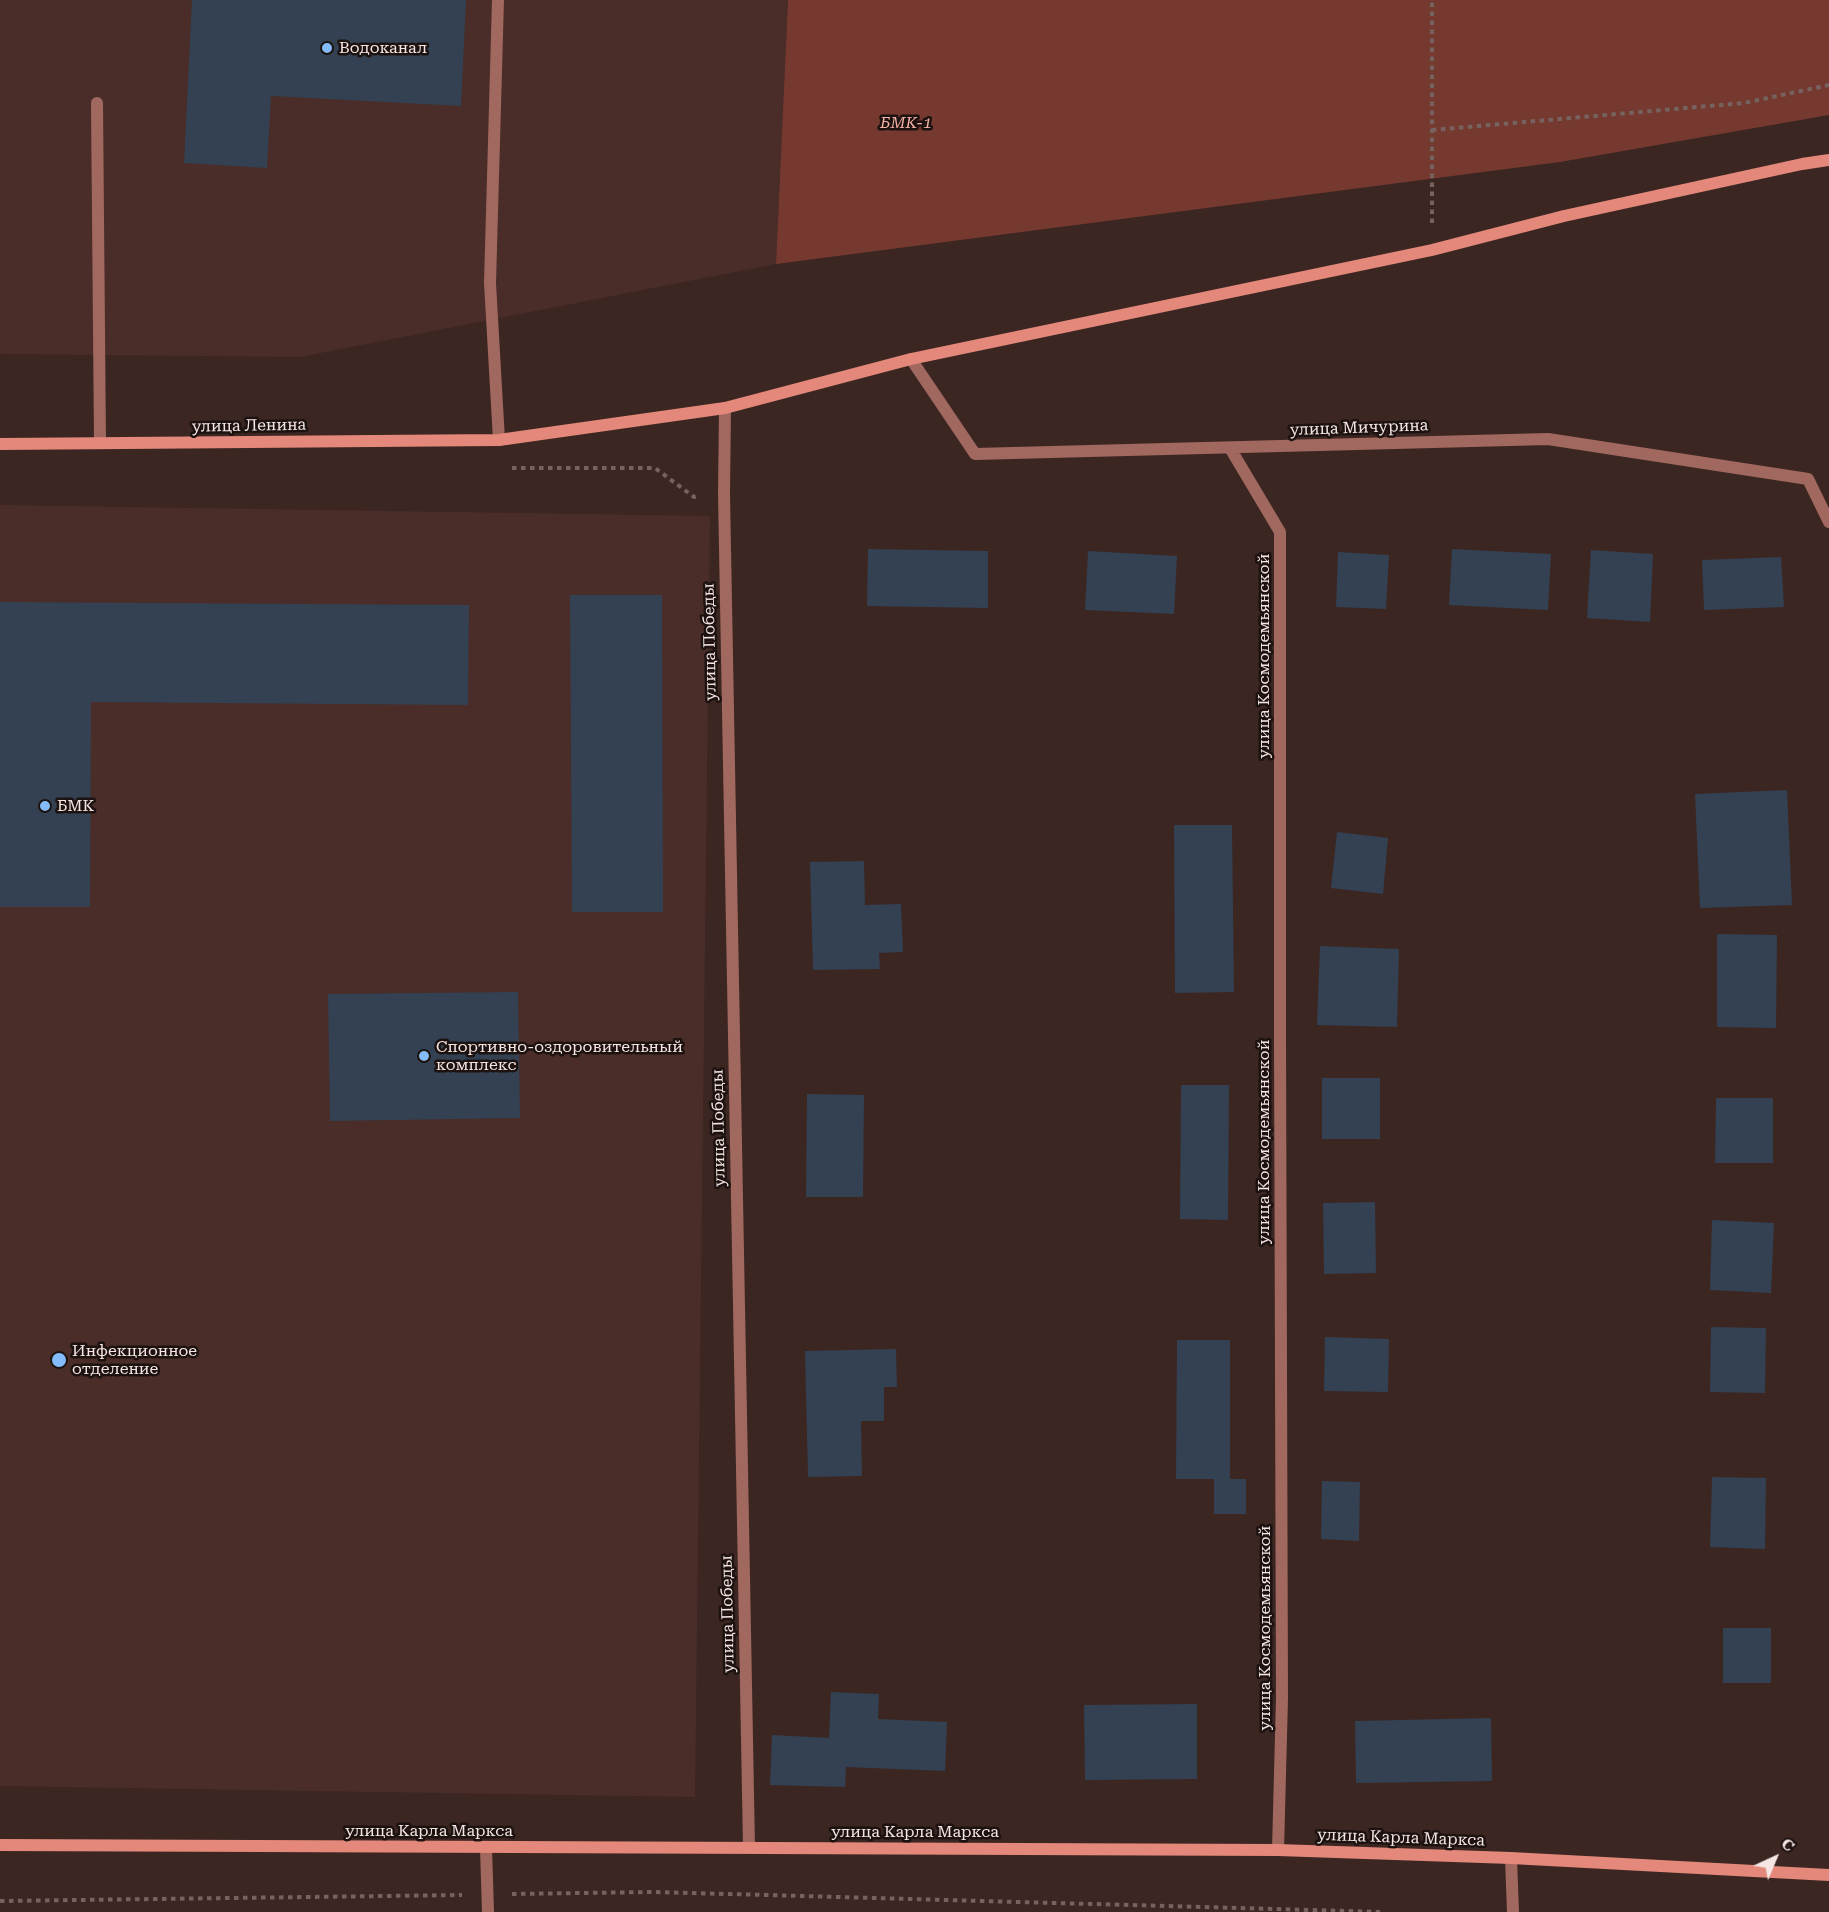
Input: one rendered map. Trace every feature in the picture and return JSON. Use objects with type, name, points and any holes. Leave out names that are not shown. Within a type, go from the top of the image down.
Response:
[{"type":"main road","name":"улица Ленина","points":[[0,444],[499,440],[725,408],[911,359],[1432,250],[1564,216],[1829,160]]},
{"type":"main road","name":"улица Карла Маркса","points":[[0,1845],[1278,1850],[1511,1858],[1829,1875]]},
{"type":"street","points":[[498,0],[490,283],[499,440]]},
{"type":"street","points":[[97,103],[99,443]]},
{"type":"street","name":"улица Мичурина","points":[[911,359],[975,454],[1548,439],[1808,479],[1829,522]]},
{"type":"street","name":"улица Победы","points":[[725,408],[724,494],[749,1847]]},
{"type":"street","name":"улица Космодемьянской","points":[[1230,448],[1280,532],[1282,1698],[1278,1850]]},
{"type":"street","points":[[486,1848],[488,1912]]},
{"type":"street","points":[[1511,1858],[1513,1912]]},
{"type":"path","points":[[1432,0],[1432,250]]},
{"type":"path","points":[[1432,130],[1744,103],[1829,85]]},
{"type":"path","points":[[0,1901],[655,1892],[1384,1912]]},
{"type":"shaded area","points":[[0,0],[788,0],[776,264],[300,357],[0,354]]},
{"type":"shaded area","points":[[0,505],[710,516],[695,1797],[0,1786]]},
{"type":"green space","name":"БМК-1","points":[[788,0],[1829,0],[1829,115],[1560,162],[776,264]]},
{"type":"building","name":"Водоканал","points":[[192,0],[466,0],[461,106],[271,96],[267,168],[184,163]]},
{"type":"building","points":[[868,549],[988,551],[988,608],[867,606]]},
{"type":"building","points":[[1452,549],[1551,554],[1548,610],[1449,605]]},
{"type":"building","points":[[1591,550],[1653,554],[1650,622],[1587,618]]},
{"type":"building","points":[[1088,551],[1177,556],[1174,614],[1085,610]]},
{"type":"building","points":[[1338,552],[1389,555],[1386,609],[1336,607]]},
{"type":"building","points":[[1781,557],[1784,607],[1704,610],[1702,560]]},
{"type":"building","points":[[570,595],[662,595],[663,912],[572,912]]},
{"type":"building","name":"БМК","points":[[0,602],[469,605],[468,705],[91,702],[90,907],[0,907]]},
{"type":"building","points":[[1787,790],[1792,905],[1700,908],[1695,794]]},
{"type":"building","points":[[1174,825],[1232,825],[1234,992],[1175,993]]},
{"type":"building","points":[[1337,832],[1388,838],[1383,894],[1331,888]]},
{"type":"building","points":[[864,861],[865,905],[901,904],[903,952],[879,953],[880,969],[813,970],[810,862]]},
{"type":"building","points":[[1717,934],[1777,935],[1776,1028],[1717,1027]]},
{"type":"building","points":[[1320,946],[1399,949],[1397,1027],[1317,1025]]},
{"type":"building","name":"Спортивно-оздоровительный комплекс","points":[[518,992],[520,1118],[330,1121],[328,994]]},
{"type":"building","points":[[1322,1078],[1380,1078],[1380,1139],[1322,1139]]},
{"type":"building","points":[[1181,1085],[1229,1085],[1228,1220],[1180,1219]]},
{"type":"building","points":[[807,1094],[864,1095],[863,1197],[806,1197]]},
{"type":"building","points":[[1716,1098],[1773,1098],[1773,1163],[1715,1163]]},
{"type":"building","points":[[1375,1202],[1376,1273],[1324,1274],[1323,1203]]},
{"type":"building","points":[[1712,1220],[1774,1223],[1771,1293],[1710,1290]]},
{"type":"building","points":[[1711,1327],[1766,1328],[1765,1393],[1710,1392]]},
{"type":"building","points":[[1325,1337],[1389,1339],[1388,1392],[1324,1391]]},
{"type":"building","points":[[1177,1340],[1230,1340],[1230,1479],[1246,1479],[1246,1514],[1214,1514],[1214,1479],[1176,1479]]},
{"type":"building","points":[[896,1349],[897,1387],[884,1387],[884,1421],[861,1421],[862,1476],[808,1477],[805,1351]]},
{"type":"building","points":[[1712,1477],[1766,1478],[1765,1549],[1710,1547]]},
{"type":"building","points":[[1322,1481],[1360,1482],[1359,1541],[1321,1539]]},
{"type":"building","points":[[1723,1628],[1771,1628],[1771,1683],[1723,1683]]},
{"type":"building","points":[[831,1692],[879,1694],[878,1719],[947,1722],[945,1771],[846,1767],[845,1787],[770,1785],[772,1735],[829,1738]]},
{"type":"building","points":[[1197,1704],[1197,1779],[1085,1780],[1084,1705]]},
{"type":"building","points":[[1491,1718],[1492,1781],[1356,1783],[1355,1721]]},
{"type":"place","name":"Водоканал","points":[[327,48]]},
{"type":"place","name":"БМК","points":[[45,806]]},
{"type":"place","name":"Спортивно-оздоровительный комплекс","points":[[424,1056]]},
{"type":"place","name":"Инфекционное отделение","points":[[59,1360]]}]
